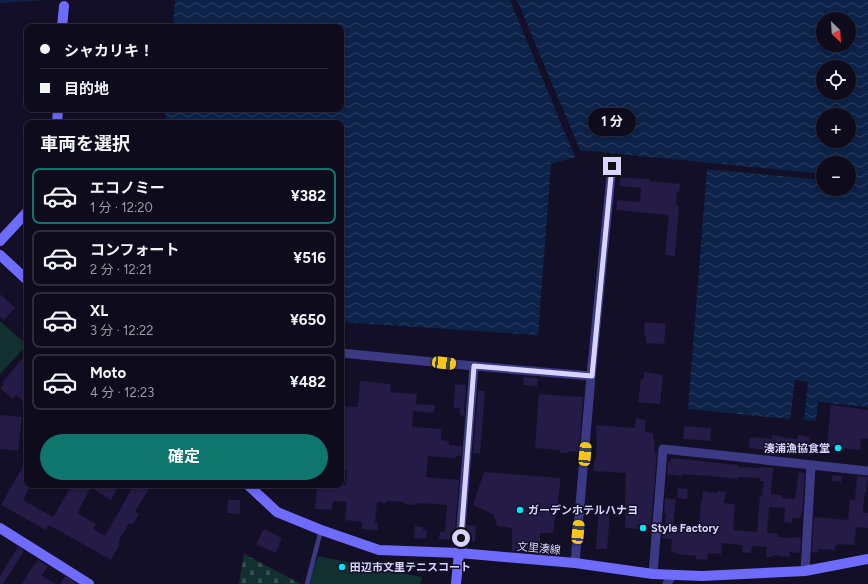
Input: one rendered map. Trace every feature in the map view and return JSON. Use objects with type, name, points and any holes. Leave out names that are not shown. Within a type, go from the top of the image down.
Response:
[{"type":"main road","points":[[62,24],[64,6]]},
{"type":"main road","points":[[0,241],[24,215]]},
{"type":"main road","points":[[0,255],[24,277]]},
{"type":"main road","name":"文里湊線","points":[[251,488],[277,512],[321,530],[379,550],[459,554],[575,563],[653,574],[669,580],[702,580],[805,571],[868,559]]},
{"type":"main road","points":[[0,528],[89,584]]},
{"type":"main road","points":[[456,584],[459,554]]},
{"type":"street","points":[[575,563],[612,166]]},
{"type":"street","points":[[344,354],[592,376]]},
{"type":"street","points":[[459,554],[474,366]]},
{"type":"street","points":[[653,574],[663,449],[868,471]]},
{"type":"street","points":[[805,571],[811,466]]},
{"type":"lane","points":[[307,584],[321,530]]},
{"type":"green space","points":[[0,321],[24,342],[24,348],[0,374]]},
{"type":"green space","points":[[244,554],[301,584],[239,584]]},
{"type":"green space","name":"田辺市文里テニスコート","points":[[318,556],[422,577],[420,584],[308,584]]},
{"type":"water","points":[[0,0],[46,0],[0,3]]},
{"type":"water","points":[[175,0],[510,0],[575,157],[551,164],[538,335],[344,322],[344,120],[165,120],[166,112],[344,112],[344,24],[173,24]]},
{"type":"water","points":[[517,0],[868,0],[868,407],[818,402],[816,421],[804,420],[808,382],[795,380],[790,419],[688,409],[707,169],[816,179],[816,196],[856,196],[856,156],[816,156],[816,173],[580,150]]},
{"type":"building","points":[[620,178],[650,179],[650,181],[680,184],[679,192],[677,191],[676,205],[679,206],[675,256],[665,255],[669,215],[616,210],[617,200],[640,202],[641,188],[619,186]]},
{"type":"building","points":[[0,294],[15,308],[4,320],[0,317]]},
{"type":"building","points":[[645,322],[666,324],[664,344],[646,343],[646,335],[644,335]]},
{"type":"building","points":[[24,357],[24,402],[16,395],[13,399],[0,388],[4,384],[2,383]]},
{"type":"building","points":[[644,372],[663,375],[660,404],[638,402],[641,379],[644,379]]},
{"type":"building","points":[[524,377],[538,378],[537,386],[523,385]]},
{"type":"building","points":[[360,381],[391,384],[390,392],[417,394],[416,404],[435,405],[434,413],[413,411],[412,427],[442,429],[441,440],[449,441],[449,445],[462,446],[461,456],[456,456],[455,458],[428,456],[426,477],[459,480],[454,540],[439,539],[440,532],[445,532],[447,505],[417,503],[417,505],[387,501],[386,503],[377,502],[375,523],[378,523],[378,530],[362,529],[362,522],[345,520],[347,502],[333,501],[332,510],[315,509],[317,488],[344,488],[344,485],[346,485],[347,470],[344,470],[344,406],[358,407]]},
{"type":"building","points":[[455,384],[466,385],[464,416],[460,415],[460,408],[454,408]]},
{"type":"building","points":[[478,391],[485,391],[480,454],[473,453]]},
{"type":"building","points":[[539,394],[583,397],[579,452],[569,451],[569,453],[560,453],[560,450],[535,448]]},
{"type":"building","points":[[831,405],[868,410],[868,439],[861,438],[860,450],[832,447],[827,445]]},
{"type":"building","points":[[0,415],[22,417],[18,451],[0,449]]},
{"type":"building","points":[[636,418],[646,420],[645,432],[653,433],[655,445],[654,452],[657,453],[651,525],[638,524],[637,529],[625,528],[626,473],[593,471],[594,459],[596,459],[596,425],[635,428]]},
{"type":"building","points":[[684,426],[711,428],[710,441],[683,439]]},
{"type":"building","points":[[772,435],[798,439],[798,435],[810,437],[808,454],[749,448],[750,437],[772,439]]},
{"type":"building","points":[[671,458],[738,465],[738,467],[773,468],[771,494],[781,495],[782,498],[795,499],[799,472],[805,473],[802,514],[800,518],[792,518],[792,523],[784,522],[785,508],[769,507],[767,533],[778,534],[778,537],[801,538],[800,553],[790,552],[789,557],[773,555],[773,557],[766,557],[767,547],[752,546],[751,553],[742,552],[743,545],[722,543],[721,554],[708,553],[707,560],[696,559],[696,556],[671,552],[672,539],[662,538],[663,530],[665,530],[665,498],[676,499],[673,524],[685,525],[685,528],[699,529],[703,491],[718,493],[718,491],[726,492],[724,503],[735,504],[733,530],[757,532],[760,496],[762,496],[764,481],[760,481],[760,478],[738,477],[738,479],[702,475],[682,474],[682,476],[667,474],[668,462],[670,462]]},
{"type":"building","points":[[24,464],[24,488],[29,488],[23,500],[53,517],[70,488],[91,488],[77,513],[96,524],[93,529],[105,536],[132,488],[149,488],[135,512],[139,514],[132,525],[129,523],[118,542],[120,544],[111,560],[49,525],[46,530],[1,505]]},
{"type":"building","name":"ガーデンホテルハナヨ","points":[[484,472],[561,478],[553,533],[540,533],[540,552],[512,551],[512,528],[497,526],[494,515],[473,505]]},
{"type":"building","points":[[832,475],[842,476],[841,482],[832,481]]},
{"type":"building","points":[[857,476],[868,477],[863,512],[868,513],[868,528],[856,527],[854,545],[837,544],[837,546],[835,546],[835,550],[818,549],[818,552],[812,552],[814,517],[848,520],[850,499],[855,500]]},
{"type":"building","points":[[91,488],[118,488],[111,500]]},
{"type":"building","points":[[678,488],[688,489],[687,499],[677,498]]},
{"type":"building","points":[[228,500],[240,500],[240,514],[227,513]]},
{"type":"building","points":[[599,509],[610,510],[607,549],[596,549]]},
{"type":"building","points":[[467,525],[476,526],[475,542],[466,541]]},
{"type":"building","points":[[415,526],[423,527],[423,530],[427,530],[426,539],[414,538]]},
{"type":"building","points":[[264,529],[282,538],[275,553],[256,544]]},
{"type":"building","points":[[18,547],[24,551],[3,584],[0,584],[0,576]]},
{"type":"building","points":[[38,560],[48,566],[42,576],[56,584],[22,584]]},
{"type":"building","points":[[65,576],[77,584],[60,584]]},
{"type":"place","name":"湊浦漁協食堂","points":[[838,448]]},
{"type":"place","name":"ガーデンホテルハナヨ","points":[[520,510]]},
{"type":"place","name":"Style Factory","points":[[643,528]]},
{"type":"place","name":"田辺市文里テニスコート","points":[[342,567]]},
{"type":"route","points":[[461,538],[474,366],[592,376],[612,166]]}]
